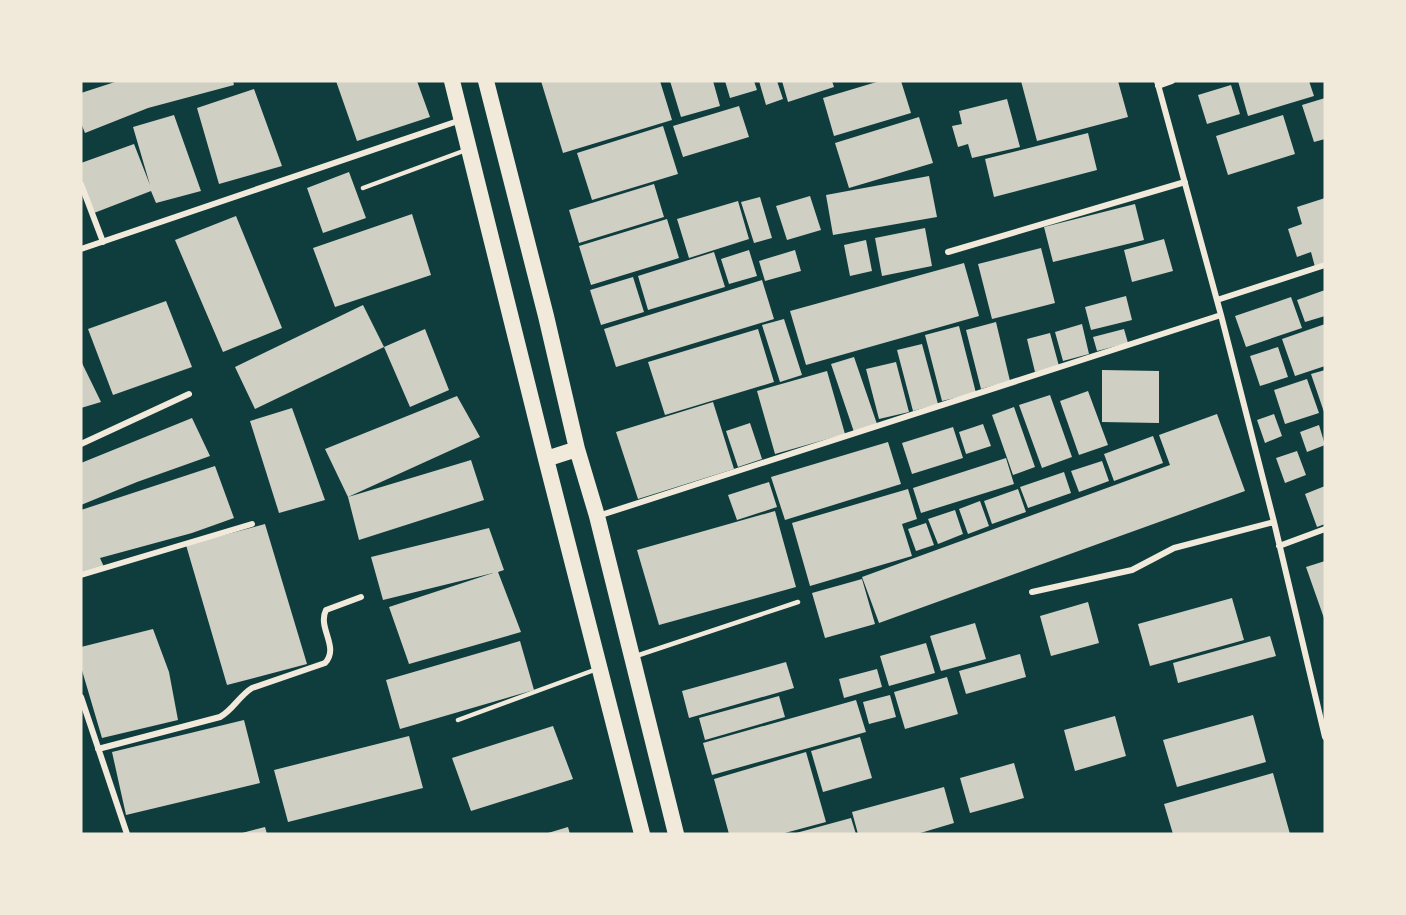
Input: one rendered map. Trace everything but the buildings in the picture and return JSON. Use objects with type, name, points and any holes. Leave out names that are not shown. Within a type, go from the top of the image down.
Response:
[{"type":"highway","points":[[452,81],[642,834]]},
{"type":"highway","points":[[486,81],[676,834]]},
{"type":"highway","points":[[546,459],[577,449]]},
{"type":"street","points":[[1172,81],[1158,83],[1274,522],[1325,737]]},
{"type":"street","points":[[81,249],[462,119]]},
{"type":"street","points":[[948,252],[1185,182]]},
{"type":"street","points":[[81,184],[103,242]]},
{"type":"street","points":[[1217,300],[1325,265]]},
{"type":"street","points":[[597,516],[1221,315]]},
{"type":"street","points":[[81,444],[189,394]]},
{"type":"street","points":[[1032,592],[1132,570],[1174,548],[1274,522]]},
{"type":"street","points":[[81,574],[252,524]]},
{"type":"street","points":[[1280,546],[1325,529]]},
{"type":"street","points":[[98,749],[220,717],[226,714],[243,693],[252,688],[325,663],[330,653],[324,622],[326,610],[362,597]]},
{"type":"street","points":[[81,697],[127,834]]},
{"type":"lane","points":[[363,188],[469,149]]},
{"type":"lane","points":[[632,658],[798,602]]},
{"type":"lane","points":[[458,720],[599,669]]}]
